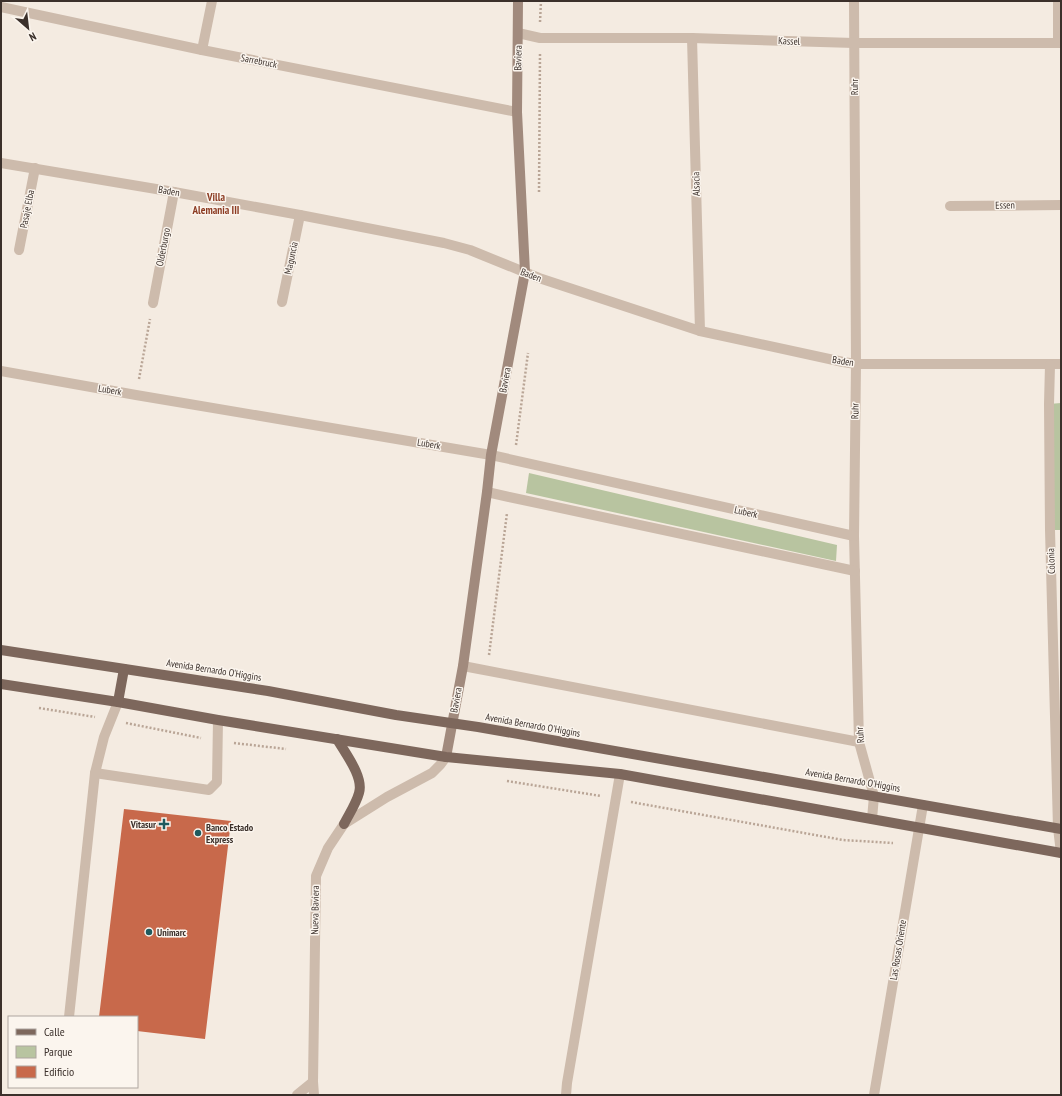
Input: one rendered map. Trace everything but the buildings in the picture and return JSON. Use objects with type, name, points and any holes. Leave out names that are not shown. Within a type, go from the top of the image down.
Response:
[{"type":"main road","name":"Avenida Bernardo O'Higgins","points":[[1,650],[268,691],[396,715],[1060,829]]},
{"type":"main road","points":[[118,702],[124,669]]},
{"type":"main road","points":[[1,684],[446,757],[620,774],[1061,853]]},
{"type":"main road","points":[[337,739],[358,773],[360,791],[344,824]]},
{"type":"street","points":[[202,50],[212,1]]},
{"type":"street","name":"Baviera","points":[[446,757],[463,666],[488,492],[491,455],[525,272],[517,112],[518,1]]},
{"type":"street","name":"Ruhr","points":[[854,1],[856,364],[854,536],[859,742],[874,796],[872,819]]},
{"type":"street","points":[[1058,1],[1060,43]]},
{"type":"street","name":"Sarrebruck","points":[[1,8],[202,50],[517,112]]},
{"type":"street","name":"Kassel","points":[[518,33],[540,38],[692,38],[854,43],[1060,43]]},
{"type":"street","name":"Alsacia","points":[[692,38],[700,331]]},
{"type":"street","name":"Baden","points":[[1,163],[174,192],[444,243],[470,250],[539,278],[700,331],[843,362],[856,364],[1061,364]]},
{"type":"street","name":"Pasaje Elba","points":[[19,250],[35,168]]},
{"type":"street","name":"Olderburgo","points":[[153,303],[174,192]]},
{"type":"street","name":"Essen","points":[[950,206],[1061,204]]},
{"type":"street","name":"Maguncia","points":[[282,302],[300,215]]},
{"type":"street","name":"Colonia","points":[[1050,365],[1050,530],[1061,853]]},
{"type":"street","name":"Luberk","points":[[1,371],[491,455],[854,536]]},
{"type":"street","points":[[488,492],[856,571]]},
{"type":"street","points":[[463,666],[859,742]]},
{"type":"street","points":[[69,1016],[95,773],[104,736],[118,702]]},
{"type":"street","points":[[95,773],[209,790],[217,782],[218,720]]},
{"type":"street","name":"Nueva Baviera","points":[[314,1095],[316,876],[328,848],[344,824],[387,797],[432,772],[446,757]]},
{"type":"street","points":[[566,1095],[620,774]]},
{"type":"street","name":"Las Rosas Oriente","points":[[874,1095],[923,805]]},
{"type":"street","points":[[297,1095],[313,1082]]},
{"type":"path","points":[[136,395],[153,303]]},
{"type":"green space","points":[[1061,403],[1061,530],[1050,530],[1049,404]]},
{"type":"green space","points":[[529,473],[837,545],[836,561],[526,493]]},
{"type":"place","name":"Vitasur","points":[[164,824]]},
{"type":"place","name":"Banco Estado Express","points":[[198,833]]},
{"type":"place","name":"Unimarc","points":[[149,932]]},
{"type":"district","name":"Villa Alemania III","points":[[216,203]]}]
